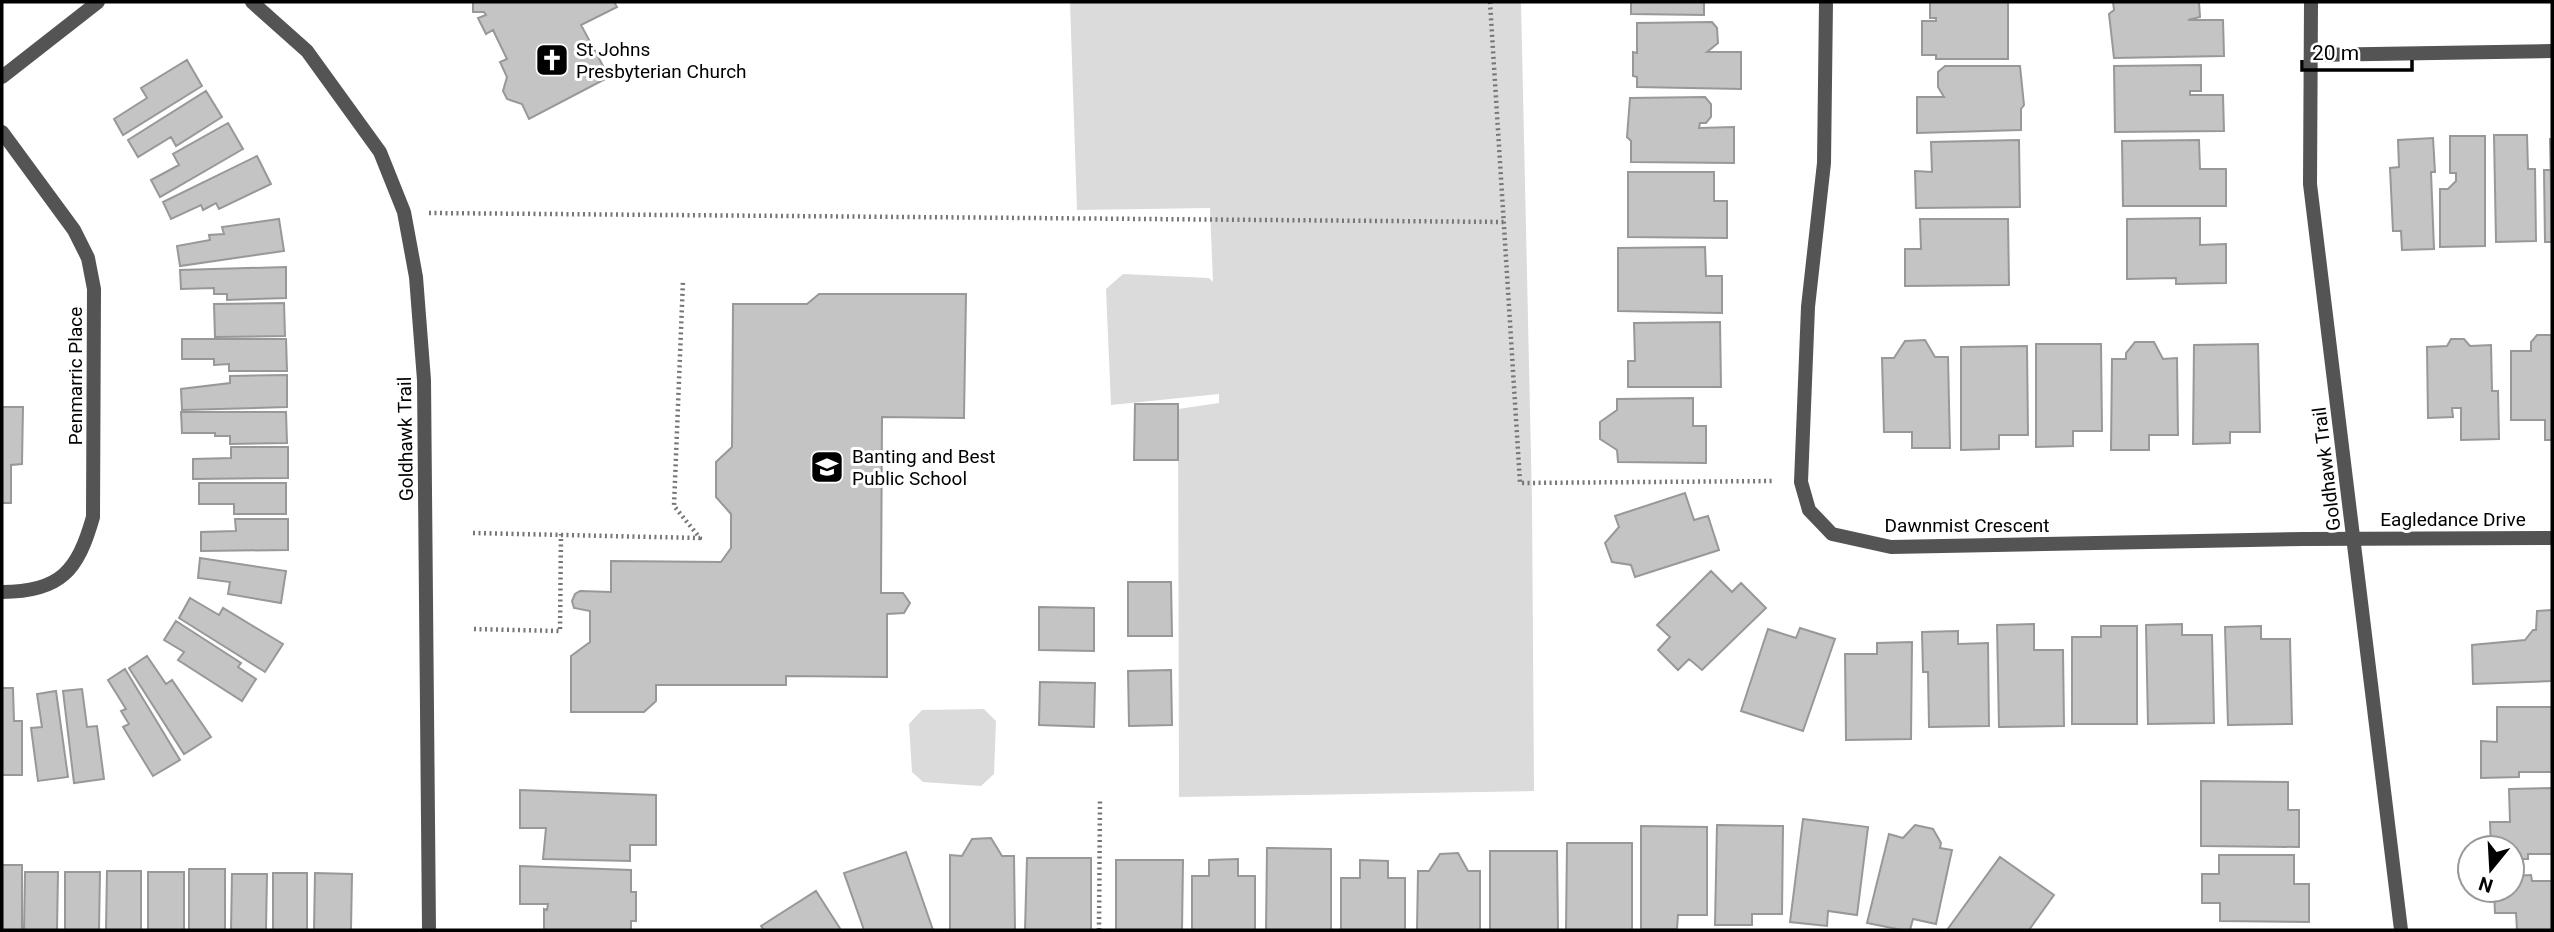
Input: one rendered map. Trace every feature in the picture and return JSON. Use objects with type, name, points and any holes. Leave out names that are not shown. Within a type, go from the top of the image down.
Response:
[{"type":"street","points":[[2,77],[98,2]]},
{"type":"street","name":"Goldhawk Trail","points":[[252,2],[307,51],[380,152],[404,212],[416,276],[424,380],[429,930]]},
{"type":"street","name":"Dawnmist Crescent","points":[[1826,2],[1824,163],[1808,307],[1801,482],[1809,510],[1832,534],[1891,547],[2354,539]]},
{"type":"street","name":"Goldhawk Trail","points":[[2311,2],[2311,184],[2401,930]]},
{"type":"street","points":[[2312,55],[2552,51]]},
{"type":"street","name":"Penmarric Place","points":[[2,132],[74,230],[88,258],[94,289],[93,517],[83,553],[70,569],[53,582],[18,592],[2,592]]},
{"type":"street","name":"Eagledance Drive","points":[[2354,539],[2552,538]]},
{"type":"path","points":[[1490,2],[1506,222],[1520,483],[1746,481]]},
{"type":"path","points":[[451,213],[1506,222]]},
{"type":"path","points":[[473,533],[700,538],[674,506],[682,280]]},
{"type":"path","points":[[474,629],[560,631],[561,534]]},
{"type":"path","points":[[1099,930],[1100,798]]},
{"type":"shaded area","points":[[1070,2],[1521,2],[1532,501],[1534,791],[1179,797],[1178,409],[1219,403],[1219,394],[1111,405],[1106,289],[1123,274],[1209,278],[1213,282],[1210,208],[1077,210]]},
{"type":"shaded area","points":[[984,709],[996,721],[994,774],[981,786],[923,782],[912,772],[909,724],[922,710]]},
{"type":"building","name":"St Johns Presbyterian Church","points":[[473,2],[614,2],[617,7],[581,25],[609,77],[529,119],[522,104],[507,99],[503,91],[507,77],[500,62],[507,59],[493,30],[486,34],[478,18],[486,15],[484,12],[473,12]]},
{"type":"building","points":[[1631,2],[1704,2],[1704,15],[1631,14]]},
{"type":"building","points":[[1930,2],[2008,2],[2008,59],[1936,59],[1936,55],[1922,55],[1922,21],[1936,21],[1936,18],[1930,18]]},
{"type":"building","points":[[2113,2],[2199,2],[2200,17],[2188,20],[2223,20],[2224,56],[2114,58],[2109,14],[2114,10]]},
{"type":"building","points":[[1712,22],[1717,28],[1718,43],[1707,52],[1741,52],[1741,89],[1637,87],[1637,77],[1633,76],[1633,52],[1637,53],[1637,23]]},
{"type":"building","points":[[187,60],[202,86],[123,135],[114,119],[147,98],[141,88]]},
{"type":"building","points":[[2201,65],[2201,91],[2190,91],[2190,95],[2223,95],[2224,131],[2115,132],[2114,66]]},
{"type":"building","points":[[1945,66],[2020,66],[2024,105],[2021,109],[2021,130],[1917,133],[1917,97],[1944,97],[1938,87],[1938,72]]},
{"type":"building","points":[[206,91],[222,117],[176,146],[171,137],[138,157],[128,140]]},
{"type":"building","points":[[1705,97],[1711,104],[1711,117],[1706,123],[1700,123],[1699,128],[1734,127],[1734,163],[1631,162],[1631,141],[1627,137],[1630,98]]},
{"type":"building","points":[[228,123],[243,149],[160,197],[151,180],[179,165],[173,154]]},
{"type":"building","points":[[2494,135],[2527,135],[2528,169],[2535,169],[2536,241],[2496,242]]},
{"type":"building","points":[[2450,136],[2485,136],[2485,246],[2440,247],[2440,189],[2448,189],[2456,181],[2456,173],[2450,173]]},
{"type":"building","points":[[2433,138],[2435,172],[2431,172],[2434,249],[2402,250],[2401,231],[2393,231],[2390,168],[2399,167],[2398,140]]},
{"type":"building","points":[[2019,140],[2020,207],[1916,208],[1915,171],[1932,172],[1931,142]]},
{"type":"building","points":[[2199,140],[2200,169],[2226,169],[2226,206],[2123,206],[2122,141]]},
{"type":"building","points":[[257,156],[271,184],[219,209],[216,203],[203,210],[201,205],[171,219],[163,202]]},
{"type":"building","points":[[2544,170],[2551,170],[2552,242],[2545,242]]},
{"type":"building","points":[[1628,172],[1714,172],[1714,201],[1727,201],[1727,238],[1628,237]]},
{"type":"building","points":[[2200,218],[2200,245],[2226,244],[2226,283],[2176,284],[2176,278],[2127,279],[2127,219]]},
{"type":"building","points":[[279,219],[284,251],[180,266],[177,246],[210,240],[209,235],[224,234],[222,227]]},
{"type":"building","points":[[1920,219],[2008,219],[2009,285],[1905,286],[1905,249],[1921,249]]},
{"type":"building","points":[[1705,247],[1706,276],[1722,276],[1722,313],[1618,311],[1618,248]]},
{"type":"building","points":[[286,267],[286,298],[227,300],[227,294],[214,294],[214,288],[181,289],[180,270]]},
{"type":"building","points":[[819,294],[966,294],[964,418],[882,417],[881,593],[903,593],[910,603],[904,613],[887,614],[887,677],[786,676],[786,685],[656,685],[656,701],[644,712],[571,712],[571,656],[590,642],[590,611],[574,608],[572,601],[575,594],[580,591],[611,592],[611,561],[721,562],[731,548],[731,514],[716,497],[716,462],[732,447],[733,304],[807,304]]},
{"type":"building","points":[[284,303],[285,336],[215,337],[214,304]]},
{"type":"building","points":[[1720,322],[1721,387],[1628,387],[1628,361],[1635,361],[1634,323]]},
{"type":"building","points":[[2537,335],[2552,335],[2552,440],[2545,440],[2545,420],[2511,420],[2511,351],[2531,351],[2531,342]]},
{"type":"building","points":[[182,339],[286,339],[287,371],[229,371],[229,364],[214,365],[214,359],[182,359]]},
{"type":"building","points":[[2451,339],[2464,339],[2470,346],[2491,345],[2492,391],[2498,391],[2499,439],[2461,440],[2461,408],[2452,408],[2453,417],[2428,418],[2427,347],[2447,346]]},
{"type":"building","points":[[1925,340],[1935,357],[1948,357],[1950,448],[1912,448],[1912,432],[1884,432],[1882,358],[1894,358],[1905,341]]},
{"type":"building","points":[[2135,342],[2154,342],[2163,359],[2177,358],[2178,435],[2149,435],[2149,450],[2111,450],[2112,359],[2126,359],[2126,353]]},
{"type":"building","points":[[2036,344],[2101,344],[2102,431],[2073,431],[2073,446],[2036,447]]},
{"type":"building","points":[[2258,344],[2260,432],[2230,432],[2230,443],[2193,444],[2194,345]]},
{"type":"building","points":[[2027,346],[2028,435],[1999,435],[1999,449],[1961,450],[1961,347]]},
{"type":"building","points":[[287,375],[287,407],[182,410],[181,389],[230,383],[230,376]]},
{"type":"building","points":[[1693,398],[1693,426],[1706,426],[1706,463],[1618,462],[1617,450],[1600,439],[1600,422],[1617,410],[1617,399]]},
{"type":"building","points":[[1135,404],[1178,404],[1178,460],[1134,460]]},
{"type":"building","points":[[2,407],[23,407],[22,464],[11,465],[11,503],[2,503]]},
{"type":"building","points":[[181,412],[286,412],[287,443],[230,444],[230,436],[182,433]]},
{"type":"building","points":[[231,447],[288,447],[288,478],[193,479],[193,459],[231,458]]},
{"type":"building","points":[[199,483],[286,483],[286,514],[234,514],[234,504],[199,504]]},
{"type":"building","points":[[1685,493],[1694,520],[1708,516],[1719,550],[1635,577],[1631,565],[1612,562],[1605,543],[1619,527],[1615,516]]},
{"type":"building","points":[[235,519],[288,519],[288,550],[201,551],[201,532],[236,531]]},
{"type":"building","points":[[200,558],[286,571],[281,603],[228,594],[230,582],[198,578]]},
{"type":"building","points":[[1711,571],[1732,592],[1741,583],[1766,608],[1702,670],[1689,659],[1678,670],[1658,650],[1670,637],[1657,625]]},
{"type":"building","points":[[1128,582],[1171,582],[1172,636],[1128,636]]},
{"type":"building","points":[[190,598],[219,615],[223,608],[283,644],[265,672],[179,618]]},
{"type":"building","points":[[1039,607],[1094,608],[1094,651],[1039,650]]},
{"type":"building","points":[[2552,610],[2552,681],[2473,684],[2472,645],[2525,640],[2536,630],[2537,611]]},
{"type":"building","points":[[176,621],[241,663],[238,667],[256,679],[242,701],[178,660],[184,652],[164,640]]},
{"type":"building","points":[[2034,624],[2034,650],[2063,650],[2064,726],[1999,727],[1997,625]]},
{"type":"building","points":[[2182,624],[2182,635],[2212,635],[2214,723],[2148,724],[2146,625]]},
{"type":"building","points":[[2101,626],[2137,626],[2137,724],[2072,724],[2072,637],[2101,637]]},
{"type":"building","points":[[2261,626],[2261,639],[2290,639],[2292,724],[2228,725],[2225,627]]},
{"type":"building","points":[[1800,628],[1835,639],[1803,731],[1741,711],[1768,629],[1796,638]]},
{"type":"building","points":[[1958,631],[1958,644],[1988,643],[1989,726],[1929,727],[1928,672],[1923,672],[1922,632]]},
{"type":"building","points":[[1912,642],[1911,739],[1846,740],[1845,654],[1877,654],[1877,643]]},
{"type":"building","points":[[147,656],[166,684],[172,680],[211,737],[184,754],[129,668]]},
{"type":"building","points":[[125,669],[180,760],[153,776],[123,727],[129,724],[121,711],[126,709],[108,680]]},
{"type":"building","points":[[1171,670],[1172,725],[1129,726],[1128,671]]},
{"type":"building","points":[[1040,682],[1095,683],[1094,727],[1039,725]]},
{"type":"building","points":[[2,688],[13,688],[14,721],[22,721],[22,775],[2,775]]},
{"type":"building","points":[[82,689],[87,727],[97,726],[104,779],[74,783],[63,691]]},
{"type":"building","points":[[56,691],[68,777],[38,781],[31,728],[42,727],[37,694]]},
{"type":"building","points":[[2497,707],[2552,707],[2552,772],[2519,772],[2519,777],[2481,778],[2481,741],[2497,742]]},
{"type":"building","points":[[2201,781],[2288,782],[2288,810],[2299,810],[2299,847],[2201,846]]},
{"type":"building","points":[[2552,788],[2552,854],[2528,854],[2526,859],[2526,834],[2490,834],[2490,822],[2510,822],[2509,789]]},
{"type":"building","points":[[520,790],[656,795],[656,845],[630,845],[630,861],[543,859],[546,828],[520,828]]},
{"type":"building","points":[[1803,819],[1868,827],[1857,915],[1828,911],[1827,926],[1790,922]]},
{"type":"building","points":[[1717,825],[1783,826],[1782,914],[1752,914],[1752,925],[1715,925]]},
{"type":"building","points":[[1915,825],[1933,829],[1941,843],[1940,848],[1952,850],[1936,924],[1913,919],[1910,930],[1902,930],[1867,923],[1889,834],[1903,838]]},
{"type":"building","points":[[1641,826],[1707,827],[1707,915],[1678,915],[1677,929],[1641,929]]},
{"type":"building","points":[[991,838],[1002,856],[1014,856],[1015,930],[950,930],[950,855],[962,856],[972,839]]},
{"type":"building","points":[[1567,843],[1632,843],[1632,930],[1566,930]]},
{"type":"building","points":[[1267,848],[1331,849],[1331,930],[1266,930]]},
{"type":"building","points":[[1490,851],[1557,851],[1558,930],[1490,930]]},
{"type":"building","points":[[906,852],[933,930],[864,930],[844,873]]},
{"type":"building","points":[[1458,853],[1468,871],[1480,871],[1480,930],[1417,930],[1418,871],[1429,871],[1440,854]]},
{"type":"building","points":[[2219,855],[2294,855],[2294,884],[2309,884],[2309,922],[2220,921],[2220,903],[2202,903],[2202,874],[2219,874]]},
{"type":"building","points":[[2000,857],[2054,895],[2029,930],[1947,930]]},
{"type":"building","points":[[1027,858],[1091,858],[1091,930],[1025,930]]},
{"type":"building","points":[[1238,859],[1238,876],[1255,876],[1255,930],[1192,930],[1192,876],[1209,876],[1209,860]]},
{"type":"building","points":[[1116,860],[1183,860],[1182,930],[1116,930]]},
{"type":"building","points":[[1360,860],[1388,861],[1388,878],[1405,878],[1405,930],[1341,930],[1341,878],[1360,878]]},
{"type":"building","points":[[2,865],[22,865],[22,930],[2,930]]},
{"type":"building","points":[[520,866],[631,870],[631,892],[636,892],[636,921],[631,921],[631,930],[544,930],[544,909],[547,910],[548,904],[520,904]]},
{"type":"building","points":[[189,869],[225,869],[225,930],[189,930]]},
{"type":"building","points":[[107,871],[141,871],[141,930],[106,930]]},
{"type":"building","points":[[25,872],[58,872],[57,930],[24,930]]},
{"type":"building","points":[[65,872],[100,872],[99,930],[65,930]]},
{"type":"building","points":[[148,872],[184,872],[184,930],[148,930]]},
{"type":"building","points":[[273,873],[307,873],[307,930],[273,930]]},
{"type":"building","points":[[315,873],[352,874],[351,930],[314,930]]},
{"type":"building","points":[[232,874],[267,874],[266,930],[231,930]]},
{"type":"building","points":[[2526,875],[2531,875],[2532,881],[2552,881],[2552,930],[2517,930],[2516,913],[2495,913],[2495,904],[2526,904]]},
{"type":"building","points":[[816,891],[841,930],[764,930],[761,926]]},
{"type":"place","name":"St Johns Presbyterian Church","points":[[552,60]]},
{"type":"place","name":"Banting and Best Public School","points":[[827,467]]}]
